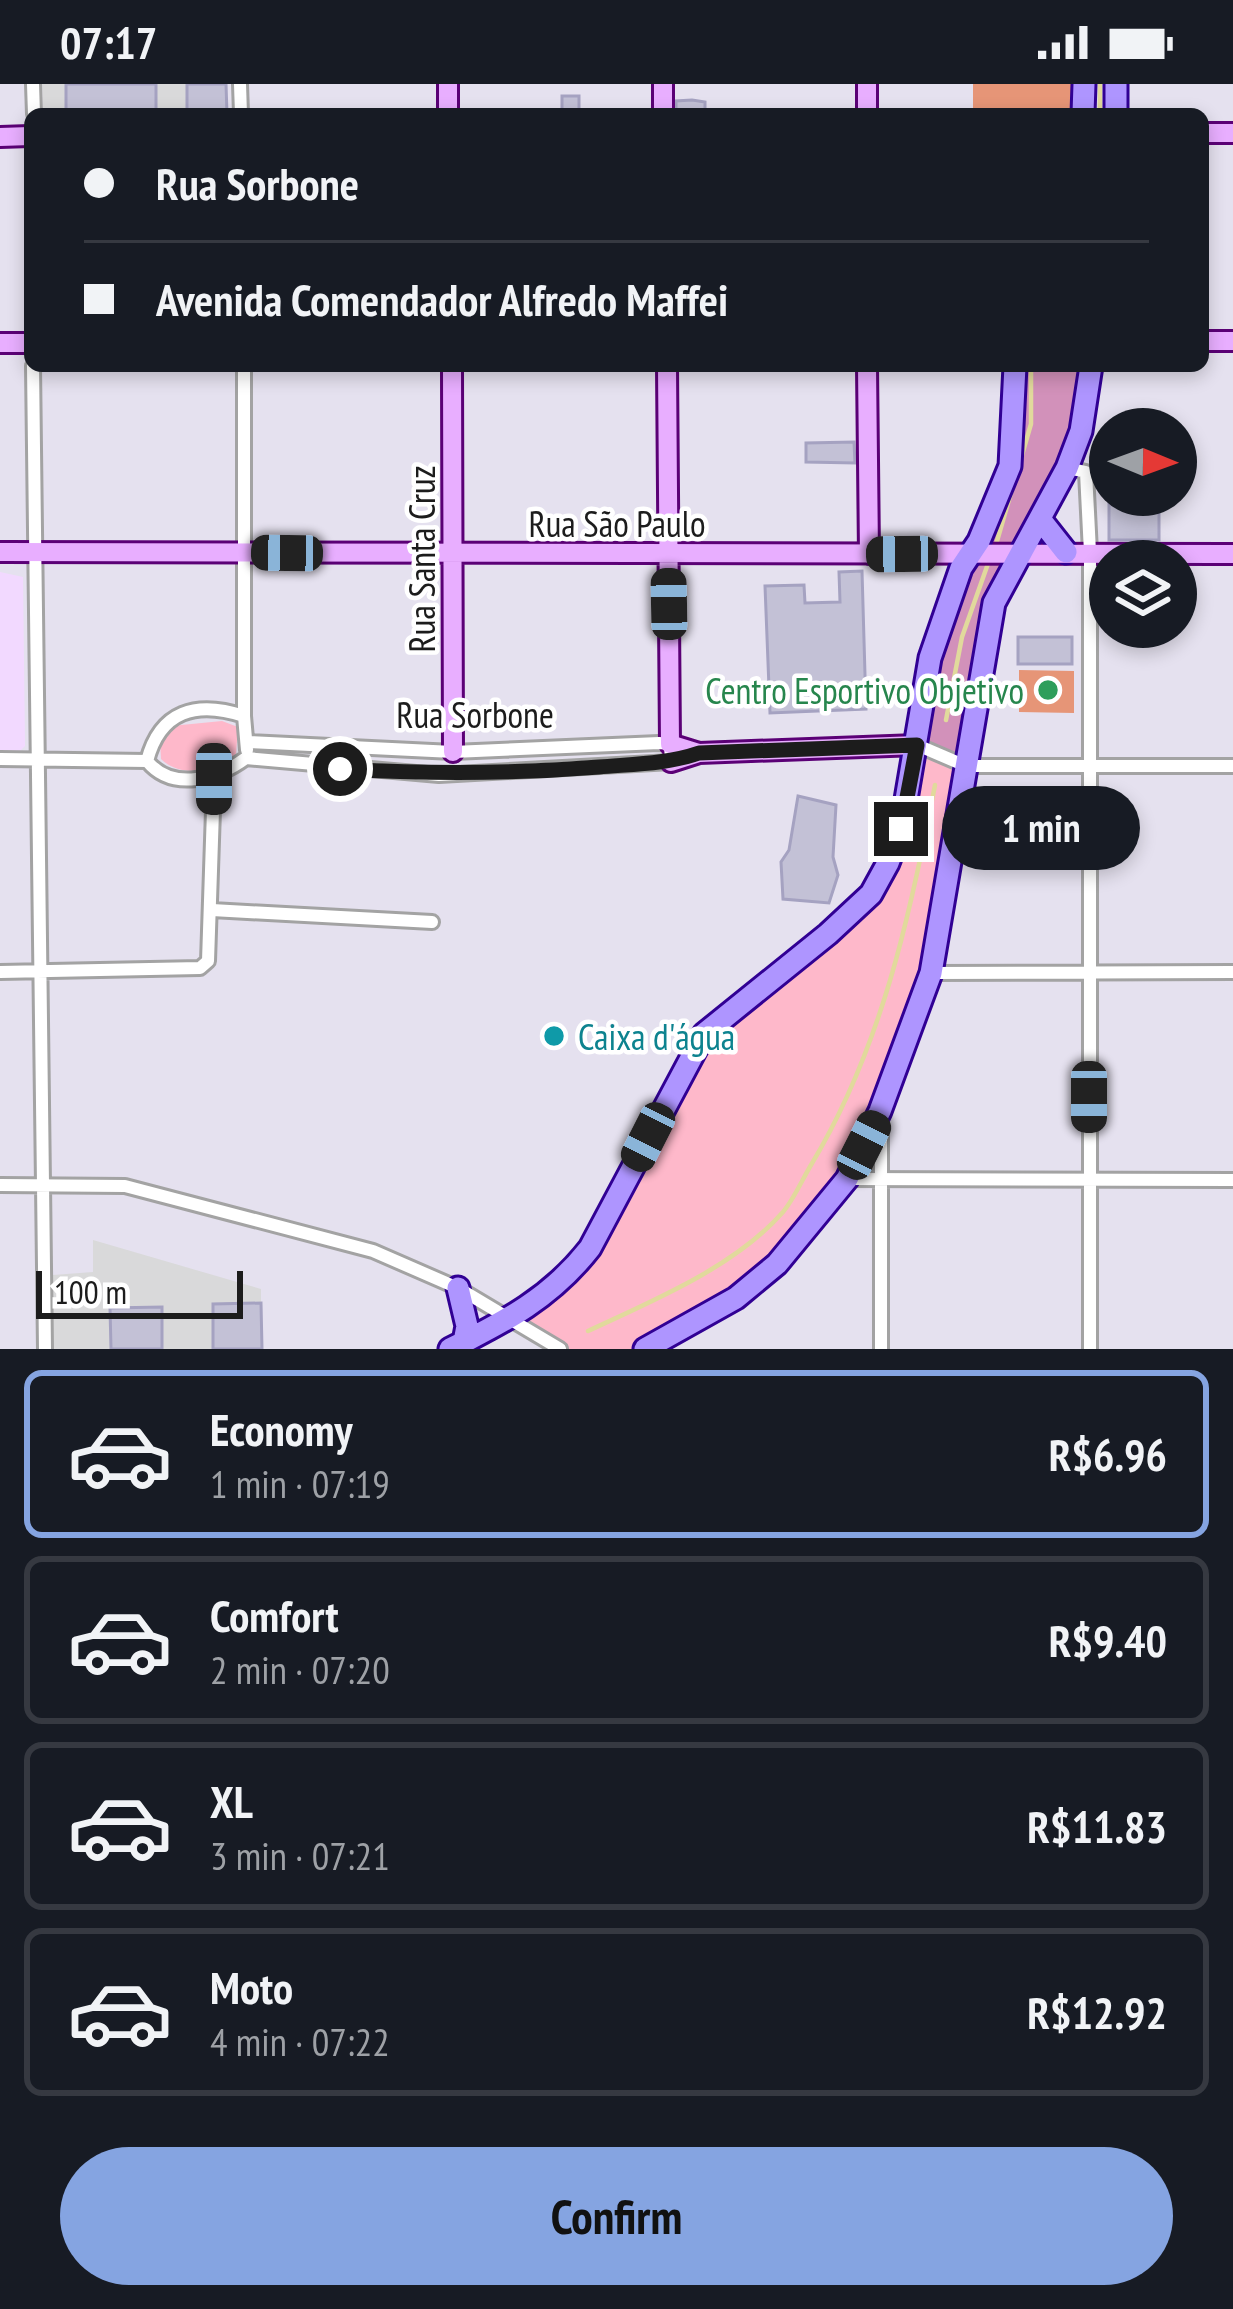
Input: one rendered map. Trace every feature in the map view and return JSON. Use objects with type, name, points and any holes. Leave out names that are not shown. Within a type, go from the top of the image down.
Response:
[{"type":"main road","points":[[457,1346],[544,1299],[590,1248],[704,1034],[871,894],[901,829],[930,658],[1010,466],[1016,372]]},
{"type":"main road","points":[[655,1346],[736,1298],[777,1264],[847,1179],[880,1112],[931,973],[994,603],[1011,554],[1040,519],[1067,468],[1085,414],[1090,372]]},
{"type":"main road","points":[[1040,519],[1066,552]]},
{"type":"main road","points":[[457,1346],[467,1326],[458,1288]]},
{"type":"street","points":[[33,372],[45,1349]]},
{"type":"street","points":[[0,759],[147,760],[168,775],[214,779],[246,758],[244,372]]},
{"type":"street","name":"Rua Santa Cruz","points":[[452,372],[453,752]]},
{"type":"street","points":[[667,372],[670,753]]},
{"type":"street","points":[[867,372],[869,554]]},
{"type":"street","points":[[1067,468],[1086,472],[1089,540]]},
{"type":"street","name":"Rua São Paulo","points":[[0,552],[668,557],[1089,552]]},
{"type":"street","name":"Rua São Paulo","points":[[1197,553],[1233,554]]},
{"type":"street","points":[[1090,648],[1090,1349]]},
{"type":"street","points":[[147,760],[159,726],[170,716],[226,710],[244,716]]},
{"type":"street","name":"Rua Sorbone","points":[[249,742],[453,752],[670,753],[917,745],[966,766]]},
{"type":"street","points":[[340,746],[340,769]]},
{"type":"street","name":"Rua Sorbone","points":[[246,758],[439,775],[670,753]]},
{"type":"street","points":[[966,766],[1233,766]]},
{"type":"street","points":[[0,972],[200,968],[208,961],[214,779]]},
{"type":"street","points":[[212,910],[431,922]]},
{"type":"street","points":[[931,973],[1233,972]]},
{"type":"street","points":[[880,1112],[881,1349]]},
{"type":"street","points":[[847,1179],[1233,1180]]},
{"type":"street","points":[[0,1185],[124,1186],[373,1251],[458,1288],[560,1349]]},
{"type":"shaded area","points":[[42,84],[226,84],[227,108],[43,108]]},
{"type":"shaded area","points":[[973,84],[1076,84],[1076,108],[973,108]]},
{"type":"shaded area","points":[[1015,372],[1091,372],[1089,398],[994,603],[966,766],[917,745],[930,658],[1010,466]]},
{"type":"shaded area","points":[[0,572],[23,577],[25,746],[20,751],[0,751]]},
{"type":"shaded area","name":"Centro Esportivo Objetivo","points":[[1019,670],[1074,671],[1074,713],[1019,712]]},
{"type":"shaded area","points":[[222,721],[238,727],[236,754],[228,760],[188,771],[161,759],[160,741],[171,726]]},
{"type":"shaded area","points":[[917,745],[966,766],[931,973],[880,1111],[777,1264],[645,1349],[560,1349],[509,1319],[569,1275],[684,1066],[871,894]]},
{"type":"shaded area","points":[[93,1240],[261,1289],[261,1349],[52,1349],[53,1275],[93,1272]]},
{"type":"building","points":[[66,84],[156,84],[156,108],[66,108]]},
{"type":"building","points":[[187,84],[226,84],[227,108],[187,108]]},
{"type":"building","points":[[562,96],[579,96],[579,108],[562,108]]},
{"type":"building","points":[[676,101],[705,102],[705,108],[676,108]]},
{"type":"building","points":[[854,442],[855,463],[806,462],[806,443]]},
{"type":"building","points":[[1109,516],[1159,516],[1159,540],[1109,540]]},
{"type":"building","points":[[862,571],[866,709],[770,713],[765,586],[804,585],[805,603],[840,602],[839,572]]},
{"type":"building","points":[[1018,637],[1072,637],[1072,664],[1018,664]]},
{"type":"building","points":[[798,796],[836,805],[833,857],[838,875],[829,903],[783,899],[781,862],[789,850]]},
{"type":"building","points":[[261,1303],[262,1349],[213,1349],[213,1304]]},
{"type":"building","points":[[162,1307],[162,1349],[111,1349],[110,1308]]},
{"type":"waterway","points":[[1100,84],[1100,108]]},
{"type":"waterway","points":[[995,548],[1031,424],[1031,372]]},
{"type":"waterway","points":[[946,720],[962,637],[990,558]]},
{"type":"waterway","points":[[588,1331],[717,1266],[763,1232],[791,1201],[835,1121],[874,1029],[903,933],[935,785]]},
{"type":"place","name":"Centro Esportivo Objetivo","points":[[1048,690]]},
{"type":"place","name":"Caixa d'água","points":[[554,1036]]},
{"type":"route","points":[[340,769],[439,775],[525,772],[671,762],[699,753],[917,745],[901,829]]}]
